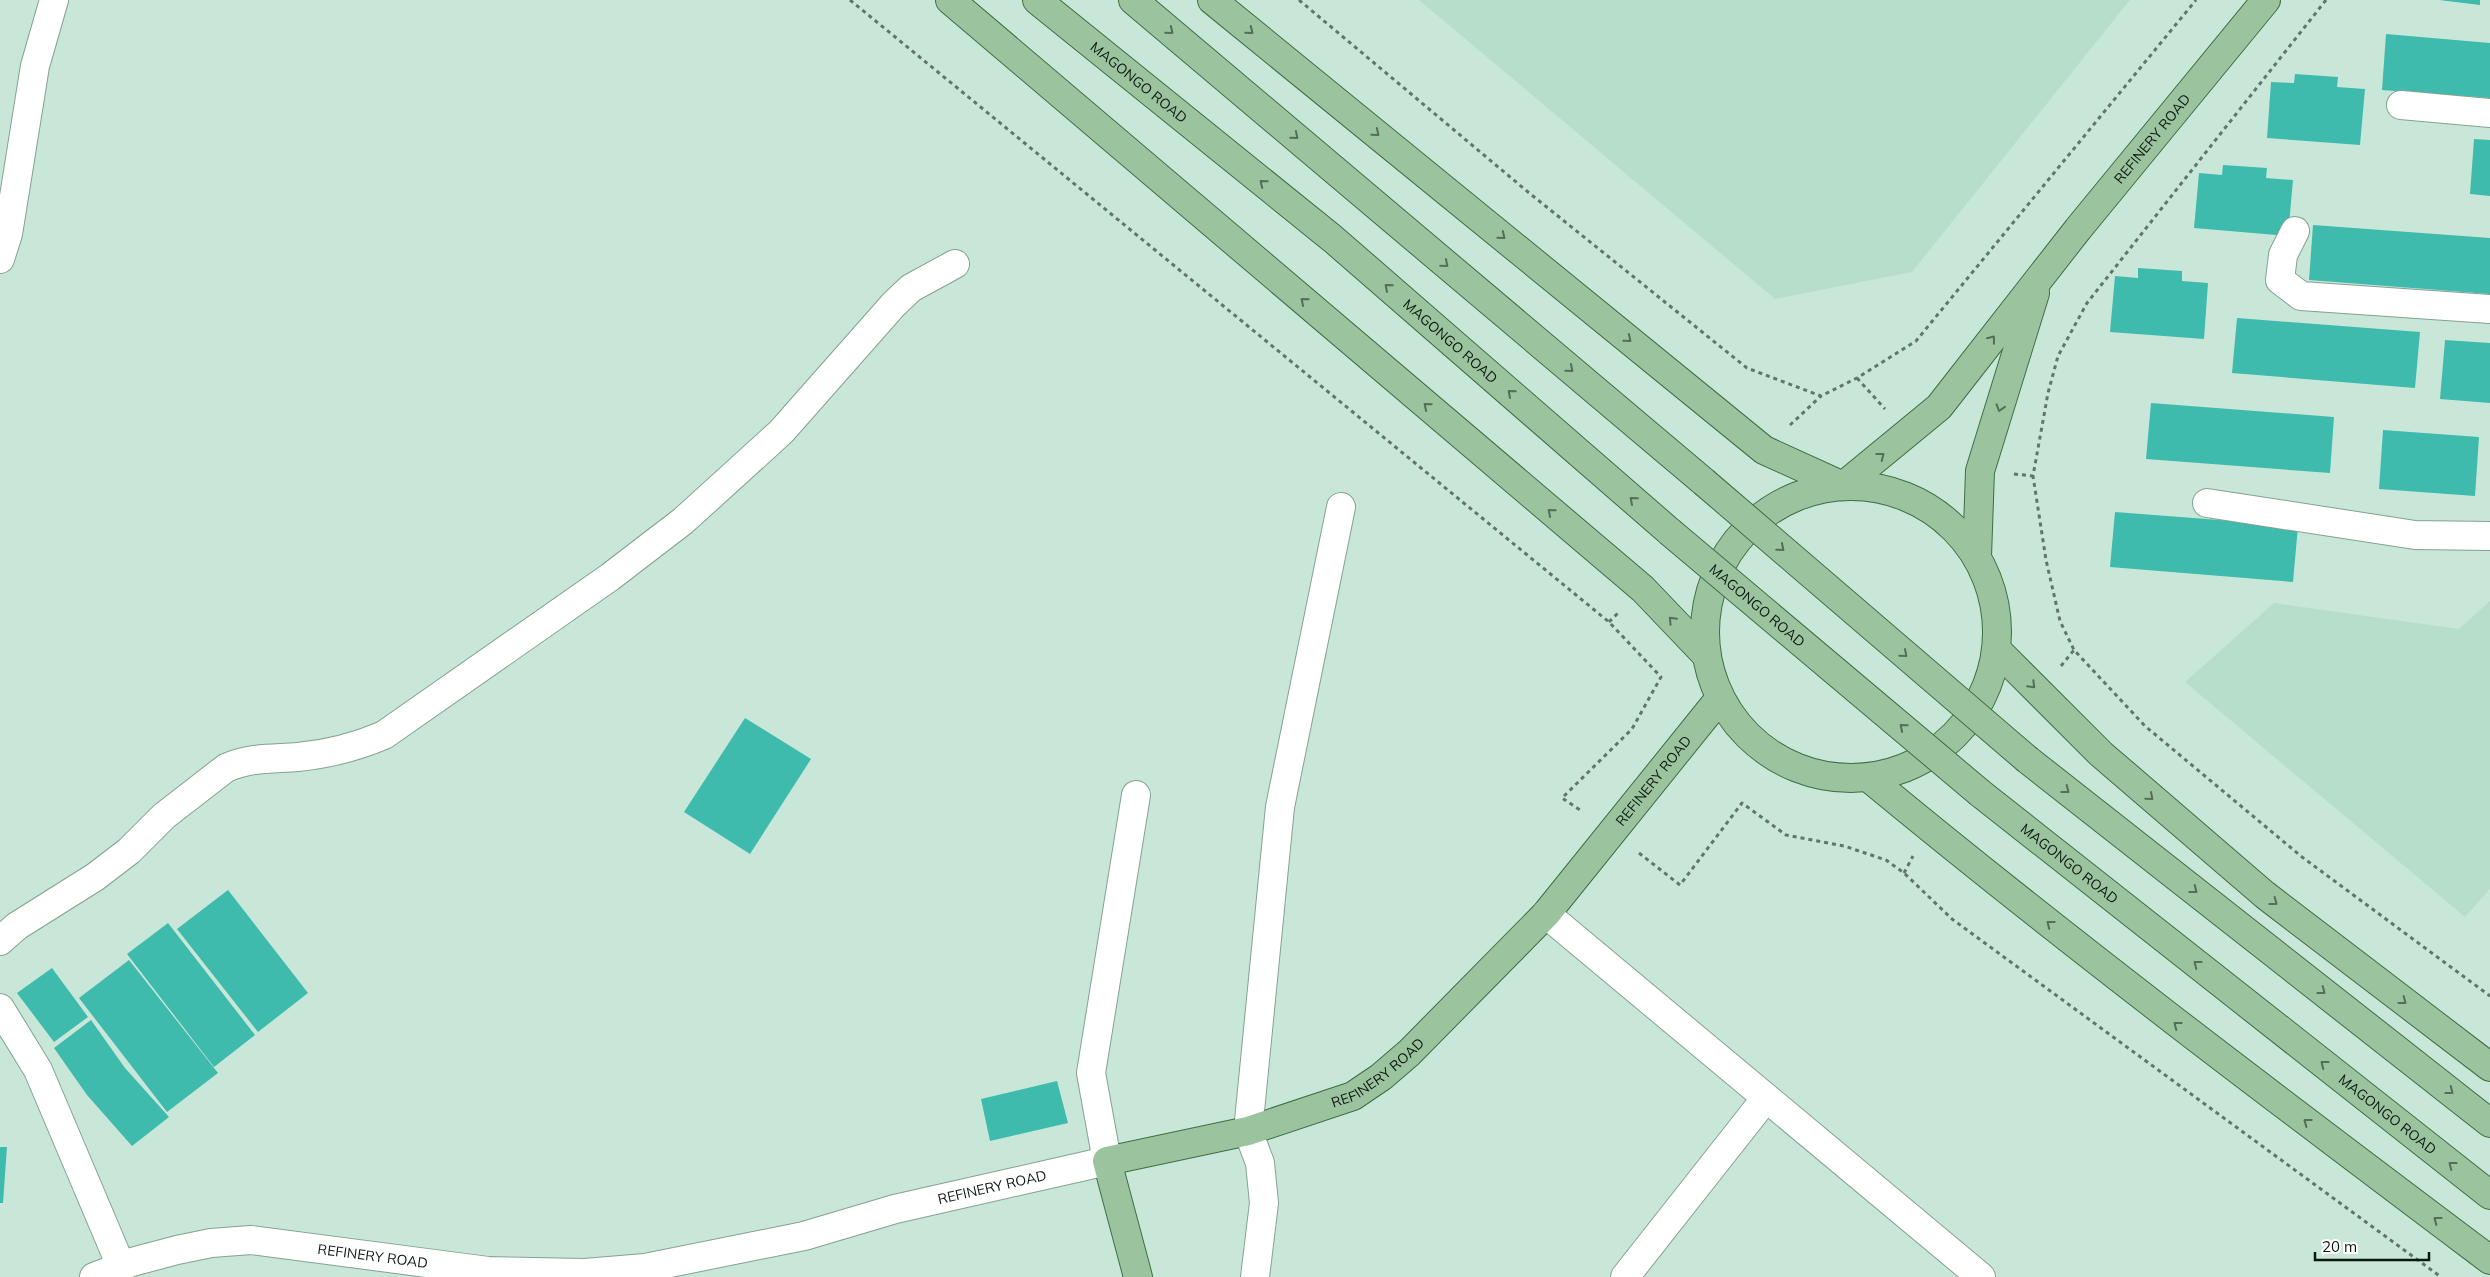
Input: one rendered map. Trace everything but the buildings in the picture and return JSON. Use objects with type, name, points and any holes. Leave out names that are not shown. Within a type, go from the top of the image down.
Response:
[{"type":"main road","points":[[950,0],[1643,590],[1706,655]]},
{"type":"main road","name":"MAGONGO ROAD","points":[[1037,0],[1333,239],[1670,532],[1980,793],[2490,1195]]},
{"type":"main road","points":[[1133,0],[1704,482],[2028,760],[2490,1122]]},
{"type":"main road","points":[[1212,0],[1764,450],[1843,486]]},
{"type":"main road","name":"REFINERY ROAD","points":[[1843,486],[1940,407],[2040,277],[2266,0]]},
{"type":"main road","points":[[1977,557],[1980,471],[2040,277]]},
{"type":"main road","points":[[1843,486],[1874,488],[1905,496],[1934,512],[1958,531],[1977,557],[1995,602],[1998,651],[1987,688],[1968,722],[1941,749],[1906,768],[1869,778],[1824,776],[1782,761],[1746,734],[1720,698],[1706,655],[1706,615],[1716,576],[1737,541],[1767,513],[1781,505],[1803,494],[1843,486]]},
{"type":"main road","points":[[1998,651],[2101,754],[2265,895],[2490,1067]]},
{"type":"main road","name":"REFINERY ROAD","points":[[1107,1161],[1248,1130],[1353,1096],[1381,1078],[1409,1053],[1546,914],[1720,698]]},
{"type":"main road","points":[[1869,778],[1972,863],[2183,1029],[2490,1260]]},
{"type":"main road","points":[[1107,1161],[1138,1277]]},
{"type":"street","points":[[0,258],[8,234],[35,66],[54,0]]},
{"type":"street","points":[[2401,105],[2490,113]]},
{"type":"street","points":[[2295,231],[2282,255],[2280,280],[2301,296],[2490,309]]},
{"type":"street","points":[[0,941],[17,926],[95,877],[129,851],[183,800],[226,768],[237,762],[258,758],[298,757],[335,751],[360,745],[384,735],[610,577],[683,521],[781,432],[894,304],[911,288],[955,264]]},
{"type":"street","points":[[2207,503],[2415,535],[2490,536]]},
{"type":"street","points":[[1255,1277],[1264,1203],[1260,1163],[1248,1130],[1280,807],[1341,507]]},
{"type":"street","points":[[1107,1161],[1090,1073],[1136,796]]},
{"type":"street","points":[[1546,914],[1981,1277]]},
{"type":"street","points":[[0,1008],[38,1070],[121,1266]]},
{"type":"street","points":[[1625,1277],[1766,1098]]},
{"type":"street","name":"REFINERY ROAD","points":[[94,1277],[121,1266],[210,1243],[251,1240],[488,1271],[585,1273],[645,1268],[804,1236],[895,1209],[1107,1161]]},
{"type":"path","points":[[850,0],[1609,622],[1660,677],[1632,729],[1562,798],[1612,832],[1680,885],[1742,804],[1786,835],[1844,846],[1886,860],[1904,873],[1952,919],[2441,1277]]},
{"type":"path","points":[[1299,0],[1528,192],[1747,368],[1821,396],[1857,378],[1916,341],[2196,0]]},
{"type":"shaded area","points":[[1419,0],[2130,0],[1912,272],[1775,299]]},
{"type":"shaded area","points":[[2490,601],[2490,889],[2465,917],[2185,682],[2274,603],[2459,629]]}]
